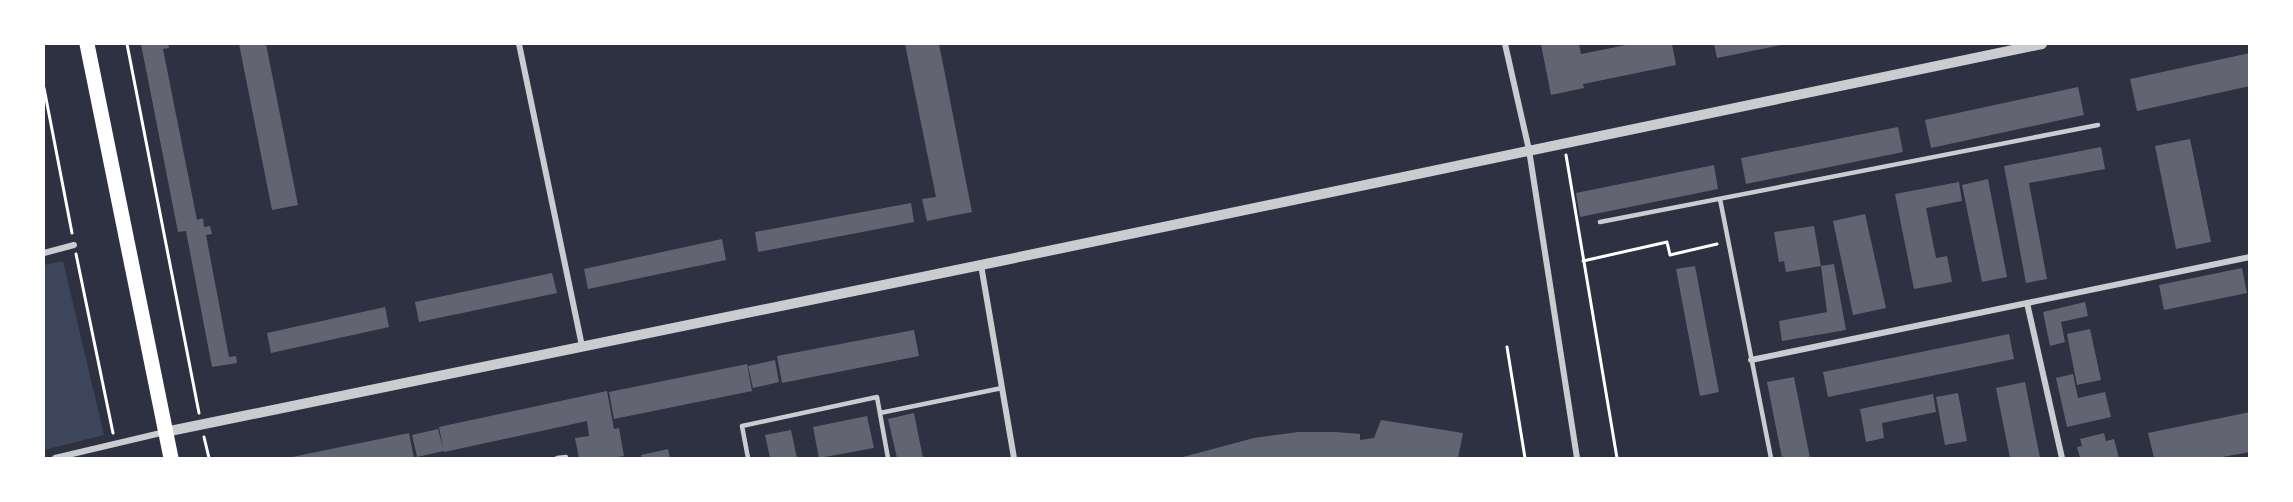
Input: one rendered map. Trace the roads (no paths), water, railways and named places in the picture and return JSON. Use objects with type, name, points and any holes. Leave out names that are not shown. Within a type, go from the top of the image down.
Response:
[{"type":"highway","points":[[87,44],[171,459]]},
{"type":"street","points":[[519,44],[582,346]]},
{"type":"street","points":[[1505,44],[1529,150],[1577,459]]},
{"type":"street","points":[[55,459],[201,424],[981,265],[2042,44]]},
{"type":"street","points":[[44,253],[74,245]]},
{"type":"street","points":[[1751,360],[2250,257]]},
{"type":"street","points":[[981,265],[1014,459]]},
{"type":"street","points":[[2027,303],[2062,459]]},
{"type":"lane","points":[[1600,222],[2098,125]]},
{"type":"lane","points":[[1720,199],[1771,459]]},
{"type":"lane","points":[[880,413],[1002,388]]},
{"type":"lane","points":[[748,459],[742,426],[877,397],[888,459]]},
{"type":"lane","points":[[557,459],[566,457]]}]
